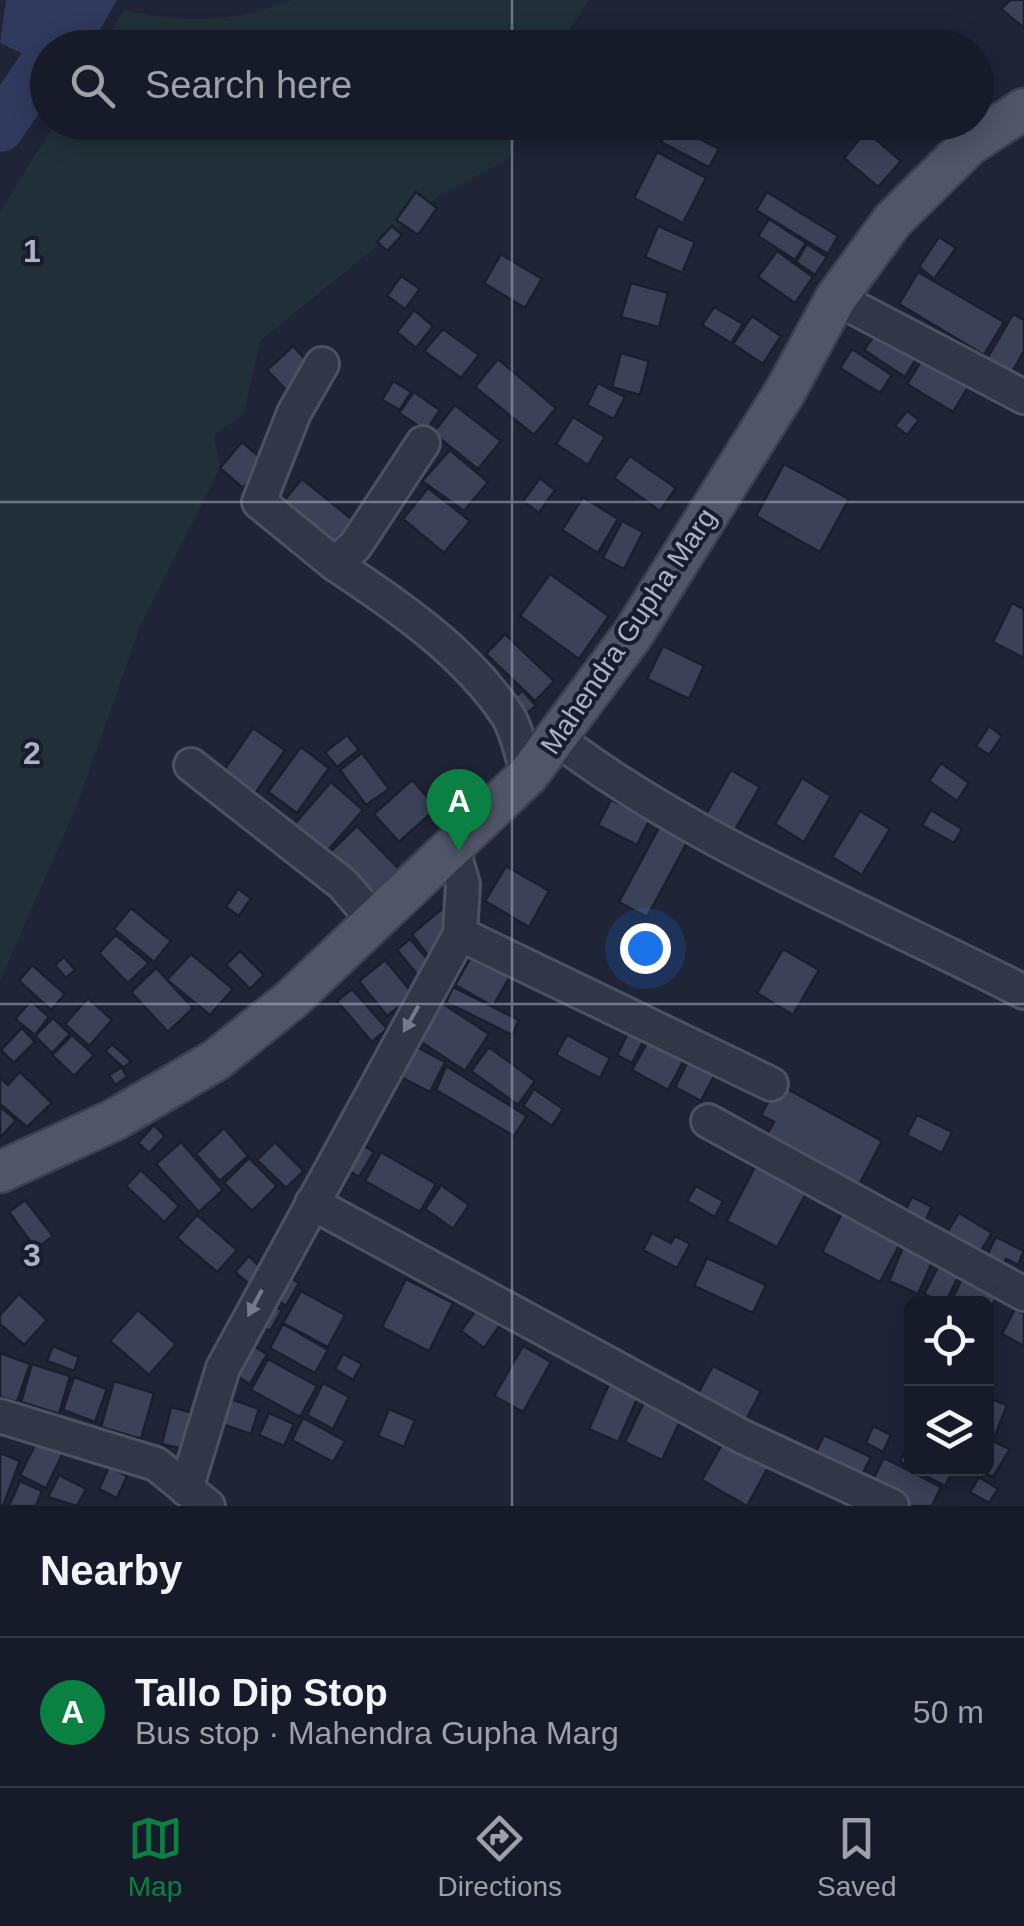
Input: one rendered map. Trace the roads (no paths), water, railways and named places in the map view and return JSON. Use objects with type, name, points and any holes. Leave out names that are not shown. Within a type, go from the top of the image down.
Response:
[{"type":"main road","name":"Mahendra Gupha Marg","points":[[994,129],[1024,109]]},
{"type":"main road","name":"Mahendra Gupha Marg","points":[[0,1172],[114,1120],[216,1060],[292,999],[528,775],[632,634],[786,390],[836,298],[893,220],[977,140]]},
{"type":"street","points":[[836,298],[1024,397]]},
{"type":"street","points":[[322,364],[294,413],[259,502],[469,666],[510,720],[528,775]]},
{"type":"street","points":[[335,564],[355,546],[423,443]]},
{"type":"street","points":[[556,738],[620,786],[670,814],[1024,992]]},
{"type":"street","points":[[191,765],[343,884],[374,920]]},
{"type":"street","points":[[0,1416],[156,1464],[197,1498],[222,1368],[460,934],[463,884],[453,850]]},
{"type":"street","points":[[460,934],[771,1084]]},
{"type":"street","points":[[708,1121],[1024,1294]]},
{"type":"street","points":[[312,1202],[744,1437],[892,1506]]},
{"type":"water","points":[[6,0],[117,0],[100,30],[30,30],[30,57],[0,43]]},
{"type":"waterway","points":[[0,128],[30,84]]},
{"type":"place","name":"Tallo Dip Stop","points":[[459,851]]}]
